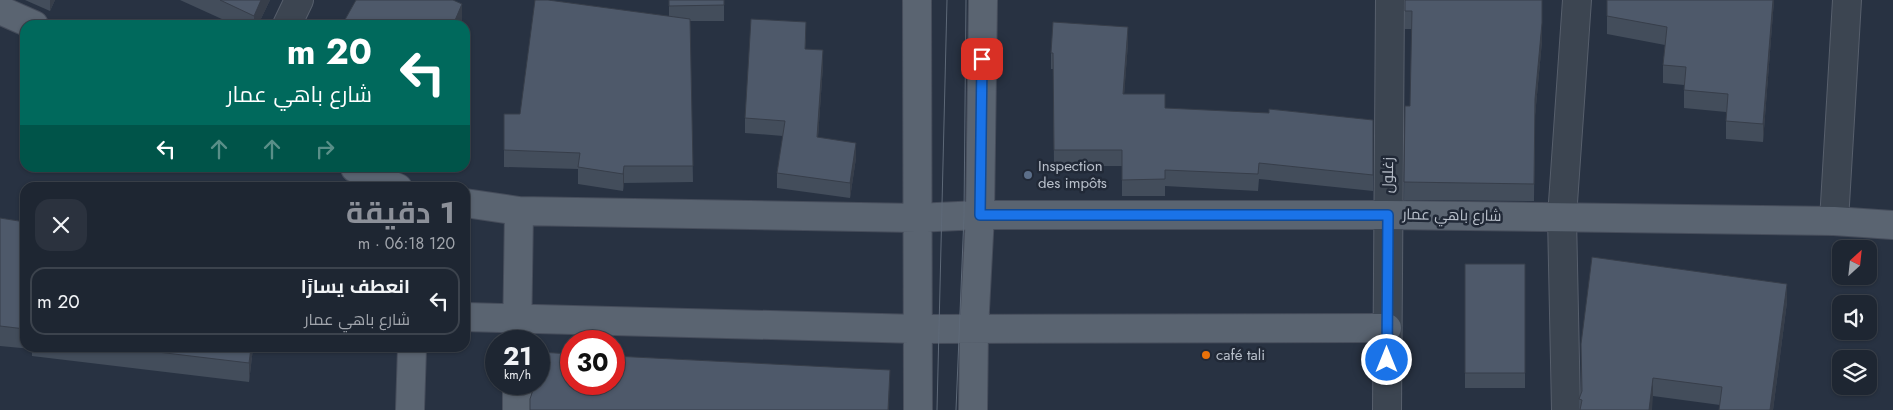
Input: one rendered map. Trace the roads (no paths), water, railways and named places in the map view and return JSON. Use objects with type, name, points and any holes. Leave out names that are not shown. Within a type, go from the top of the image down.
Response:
[{"type":"main road","points":[[917,0],[916,218],[918,410]]},
{"type":"main road","points":[[973,410],[974,329],[980,215],[983,0]]},
{"type":"main road","points":[[0,10],[23,20]]},
{"type":"main road","points":[[364,172],[385,182]]},
{"type":"main road","name":"شارع باهي عمار","points":[[470,204],[519,211],[916,218],[980,215],[1388,215],[1834,221],[1893,225]]},
{"type":"main road","points":[[517,330],[519,211]]},
{"type":"main road","points":[[470,318],[517,330],[1387,328]]},
{"type":"main road","points":[[410,410],[412,352]]},
{"type":"main road","points":[[517,395],[517,410]]},
{"type":"street","points":[[289,20],[299,0]]},
{"type":"street","name":"زغلول","points":[[1387,410],[1390,0]]},
{"type":"street","points":[[1566,410],[1562,217],[1577,0]]},
{"type":"street","points":[[1834,221],[1847,0]]},
{"type":"tram line","points":[[937,410],[947,0]]},
{"type":"tram line","points":[[956,410],[964,216],[966,0]]},
{"type":"place","name":"Inspection des impôts","points":[[1028,175]]},
{"type":"place","name":"café tali","points":[[1206,355]]}]
